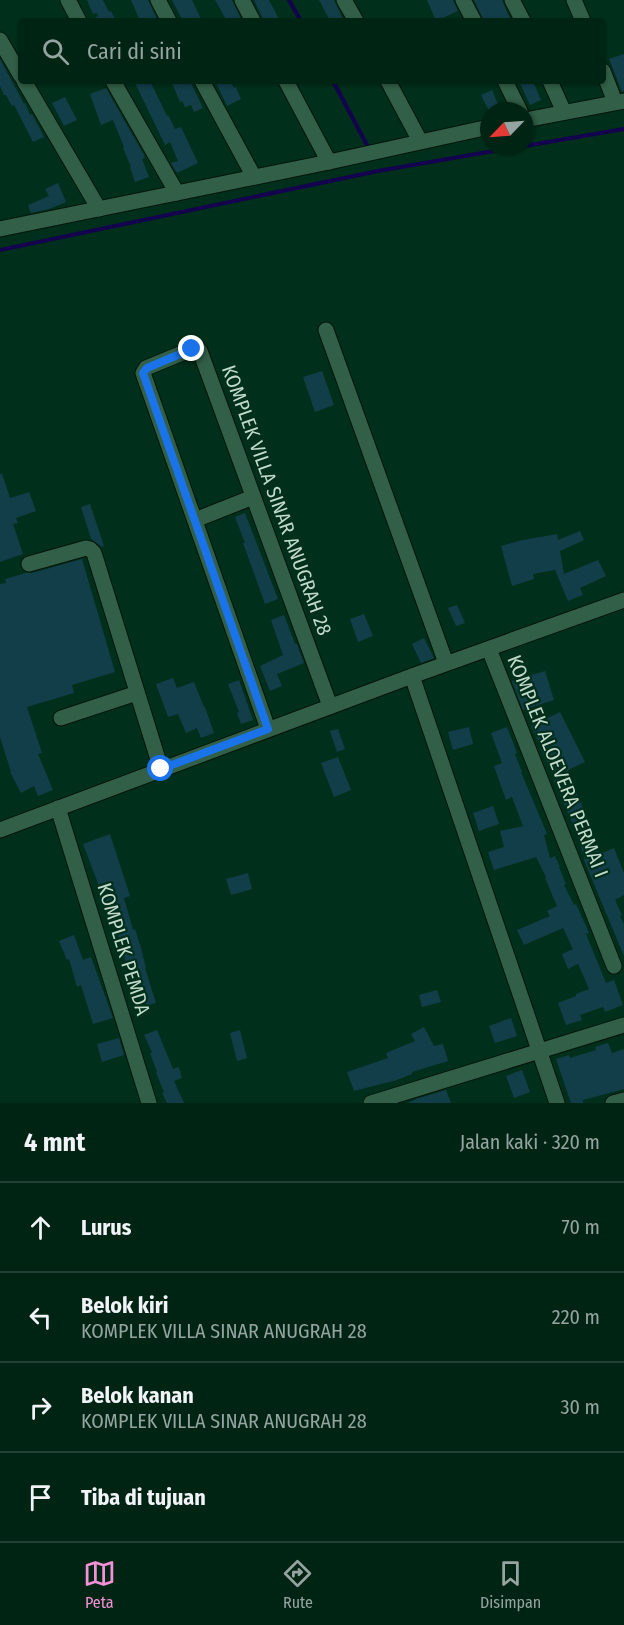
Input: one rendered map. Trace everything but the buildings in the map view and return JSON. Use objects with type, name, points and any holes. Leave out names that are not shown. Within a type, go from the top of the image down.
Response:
[{"type":"street","points":[[68,0],[78,18]]},
{"type":"street","points":[[158,0],[167,18]]},
{"type":"street","points":[[242,0],[251,18]]},
{"type":"street","points":[[344,0],[354,18]]},
{"type":"street","points":[[463,0],[472,18]]},
{"type":"street","points":[[512,0],[521,18]]},
{"type":"street","points":[[574,0],[582,18]]},
{"type":"street","points":[[0,40],[18,71]]},
{"type":"street","points":[[534,118],[620,101],[606,76]]},
{"type":"street","points":[[26,84],[99,209]]},
{"type":"street","points":[[115,84],[177,193]]},
{"type":"street","points":[[204,84],[254,177]]},
{"type":"street","points":[[288,84],[329,162]]},
{"type":"street","points":[[390,84],[420,141]]},
{"type":"street","points":[[506,84],[516,102]]},
{"type":"street","points":[[551,84],[564,112]]},
{"type":"street","points":[[2,224],[99,209],[480,129]]},
{"type":"street","points":[[326,330],[446,663]]},
{"type":"street","name":"KOMPLEK VILLA SINAR ANUGRAH 28","points":[[268,729],[143,373],[147,368],[192,349],[200,351],[330,706]]},
{"type":"street","points":[[195,520],[253,497]]},
{"type":"street","points":[[29,564],[86,548],[94,553],[161,769]]},
{"type":"street","points":[[0,830],[446,663],[624,600]]},
{"type":"street","name":"KOMPLEK ALOEVERA PERMAI I","points":[[489,648],[614,966]]},
{"type":"street","points":[[412,676],[557,1103]]},
{"type":"street","points":[[61,718],[137,693]]},
{"type":"street","name":"KOMPLEK PEMDA","points":[[58,808],[149,1103]]},
{"type":"street","points":[[371,1103],[624,1025]]},
{"type":"street","points":[[613,1103],[624,1100]]},
{"type":"waterway","points":[[289,0],[299,18]]},
{"type":"waterway","points":[[335,84],[368,147]]},
{"type":"waterway","points":[[534,144],[624,129]]},
{"type":"waterway","points":[[0,250],[378,171],[480,153]]},
{"type":"route","points":[[161,769],[268,729],[143,373],[147,368],[192,349]]}]
